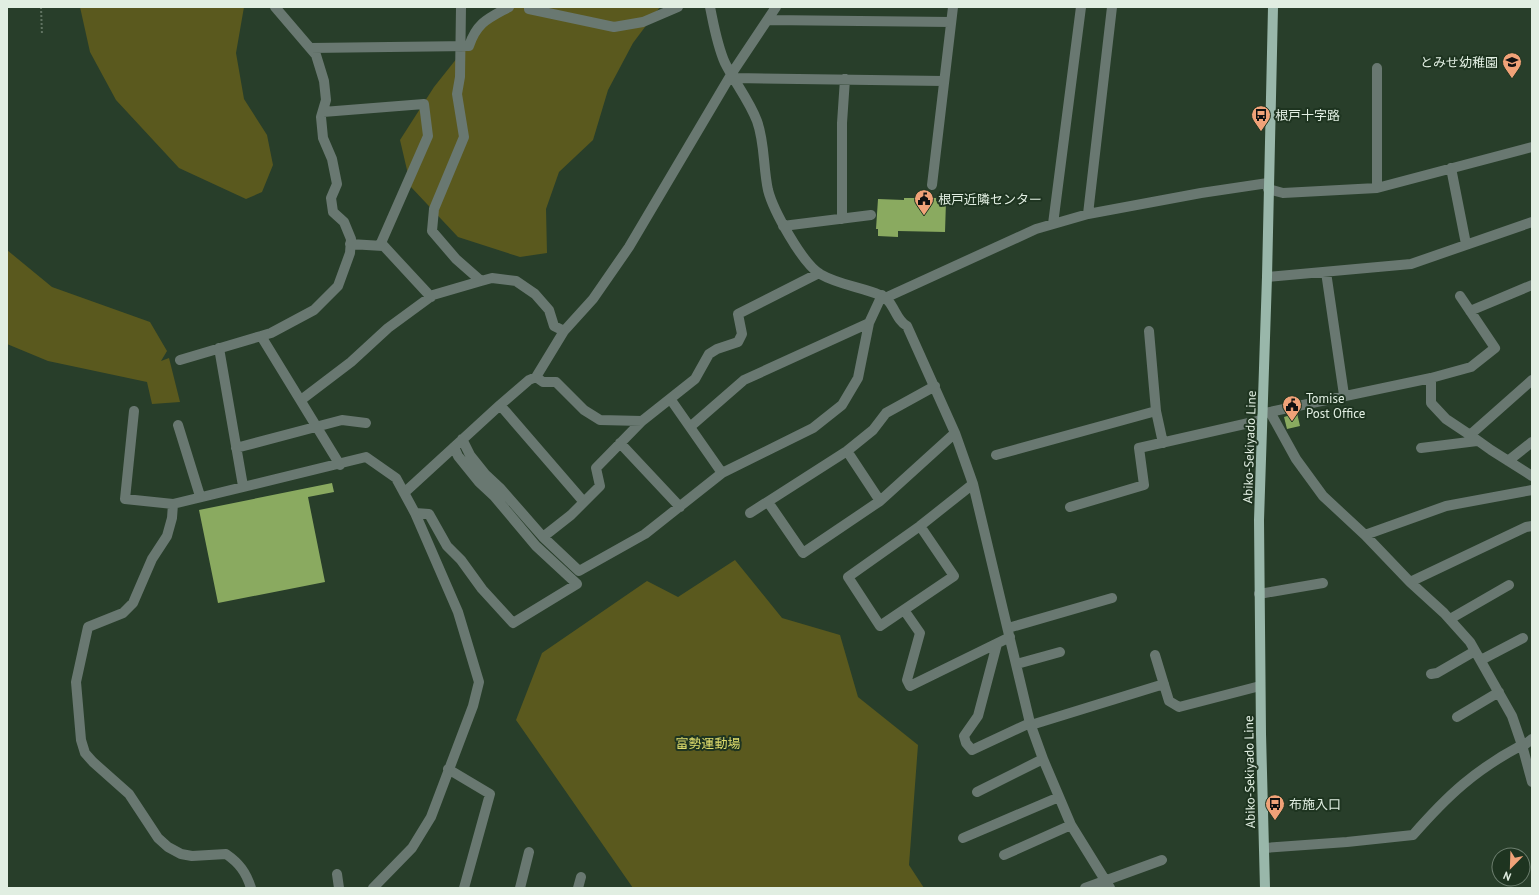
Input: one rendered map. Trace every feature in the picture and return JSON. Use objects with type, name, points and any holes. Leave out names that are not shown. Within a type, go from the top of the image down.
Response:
[{"type":"main road","name":"Abiko-Sekiyado Line","points":[[1265,888],[1259,594],[1265,415],[1268,186],[1273,7]]},
{"type":"street","points":[[180,360],[271,333],[314,310],[338,286],[350,252],[351,239],[344,222],[333,212],[331,198],[337,184],[332,159],[323,138],[321,117],[326,100],[324,81],[316,55],[275,7]]},
{"type":"street","points":[[461,7],[457,94],[464,137],[434,209],[432,231],[456,259],[481,281]]},
{"type":"street","points":[[310,48],[469,46],[473,34],[478,26],[509,7]]},
{"type":"street","points":[[529,7],[529,9],[614,27],[643,22],[678,7]]},
{"type":"street","points":[[710,7],[719,48],[753,110],[760,128],[768,190],[783,226],[807,260],[819,273],[844,284],[883,297],[892,305],[903,324],[907,326],[935,386],[973,484],[1031,724],[1043,759],[1071,825],[1108,884]]},
{"type":"street","points":[[404,493],[500,405],[529,380],[536,377],[564,331],[586,308],[629,247],[776,7]]},
{"type":"street","points":[[932,185],[953,7]]},
{"type":"street","points":[[1052,224],[1081,7]]},
{"type":"street","points":[[1088,214],[1112,7]]},
{"type":"street","points":[[768,20],[951,22]]},
{"type":"street","points":[[1377,68],[1377,188]]},
{"type":"street","points":[[733,76],[944,81]]},
{"type":"street","points":[[842,219],[842,130],[845,79]]},
{"type":"street","points":[[323,112],[424,104],[428,136],[381,243],[431,297]]},
{"type":"street","points":[[462,439],[470,454],[486,475],[501,489],[543,537],[579,571],[645,534],[722,473],[813,428],[842,405],[858,378],[869,323],[883,297],[1036,229],[1088,214],[1201,193],[1268,186],[1283,193],[1377,188],[1532,147]]},
{"type":"street","points":[[1452,168],[1466,244]]},
{"type":"street","points":[[783,226],[872,215]]},
{"type":"street","points":[[1267,277],[1411,264],[1532,222]]},
{"type":"street","points":[[350,244],[384,246]]},
{"type":"street","points":[[1326,272],[1344,395]]},
{"type":"street","points":[[543,537],[571,515],[583,501],[600,486],[596,468],[642,422],[695,379],[709,354],[717,349],[738,342],[742,334],[738,314],[819,273]]},
{"type":"street","points":[[301,400],[351,362],[388,328],[431,297],[492,278],[516,281],[535,294],[549,310],[554,326],[564,331]]},
{"type":"street","points":[[1470,311],[1532,285]]},
{"type":"street","points":[[1070,507],[1144,485],[1139,448],[1344,395],[1431,378],[1471,368],[1495,348],[1460,296]]},
{"type":"street","points":[[690,427],[744,380],[869,323]]},
{"type":"street","points":[[1149,331],[1156,411],[1163,443]]},
{"type":"street","points":[[261,336],[340,465]]},
{"type":"street","points":[[219,348],[243,486]]},
{"type":"street","points":[[536,377],[543,382],[556,382],[584,410],[600,420],[642,422]]},
{"type":"street","points":[[1431,378],[1431,403],[1446,419],[1532,476]]},
{"type":"street","points":[[1421,448],[1474,438],[1532,380]]},
{"type":"street","points":[[750,513],[847,451],[873,430],[886,413],[935,386]]},
{"type":"street","points":[[671,400],[722,473]]},
{"type":"street","points":[[500,405],[583,501]]},
{"type":"street","points":[[134,411],[125,499],[174,504],[200,496],[340,465],[366,457],[396,478],[416,513],[458,612],[479,682],[473,706],[431,817],[412,848],[373,888]]},
{"type":"street","points":[[996,455],[1156,411]]},
{"type":"street","points":[[1265,415],[1323,496],[1410,582],[1450,619],[1470,642],[1512,716],[1523,745],[1532,782]]},
{"type":"street","points":[[236,448],[342,420],[366,423]]},
{"type":"street","points":[[178,425],[200,496]]},
{"type":"street","points":[[768,502],[803,553],[880,501],[954,433]]},
{"type":"street","points":[[1508,461],[1532,442]]},
{"type":"street","points":[[620,443],[680,507]]},
{"type":"street","points":[[416,513],[429,514],[447,546],[461,560],[482,589],[513,623],[577,584],[536,546],[494,496],[479,482],[458,456],[454,447]]},
{"type":"street","points":[[847,451],[880,501]]},
{"type":"street","points":[[920,526],[954,576],[880,626],[848,577],[920,526],[973,484]]},
{"type":"street","points":[[1364,535],[1446,506],[1532,490]]},
{"type":"street","points":[[174,504],[167,536],[152,559],[133,603],[123,613],[88,627],[76,682],[81,740],[85,754],[129,794],[158,838],[168,847],[181,854],[192,856],[226,854],[238,863],[248,877],[251,888]]},
{"type":"street","points":[[1410,582],[1526,526],[1532,526]]},
{"type":"street","points":[[1259,594],[1323,583]]},
{"type":"street","points":[[1450,619],[1509,585]]},
{"type":"street","points":[[904,610],[920,633],[907,680],[910,686],[996,644],[1009,632],[1112,598]]},
{"type":"street","points":[[1481,660],[1523,638]]},
{"type":"street","points":[[996,644],[985,693],[978,716],[964,736],[966,743],[972,750],[1031,724],[1164,684]]},
{"type":"street","points":[[1431,674],[1437,673],[1475,651]]},
{"type":"street","points":[[1017,664],[1060,652]]},
{"type":"street","points":[[1155,655],[1169,701],[1179,707],[1260,686]]},
{"type":"street","points":[[1457,717],[1499,692]]},
{"type":"street","points":[[1264,848],[1347,842],[1413,835],[1440,804],[1459,786],[1492,761],[1523,745],[1532,738]]},
{"type":"street","points":[[977,792],[1043,759]]},
{"type":"street","points":[[448,770],[490,794],[464,888]]},
{"type":"street","points":[[963,838],[1059,797]]},
{"type":"street","points":[[1004,855],[1071,825]]},
{"type":"street","points":[[520,888],[530,852]]},
{"type":"street","points":[[1084,888],[1108,884],[1162,860]]},
{"type":"street","points":[[337,874],[339,888]]},
{"type":"street","points":[[578,888],[581,877]]},
{"type":"path","points":[[41,7],[42,35]]},
{"type":"green space","points":[[80,7],[244,7],[236,53],[244,99],[267,135],[273,165],[262,192],[246,199],[179,168],[116,100],[90,52]]},
{"type":"green space","points":[[506,7],[660,7],[633,43],[608,90],[593,140],[559,172],[546,209],[547,253],[520,257],[458,237],[411,187],[400,140],[434,87],[473,38]]},
{"type":"green space","points":[[7,250],[52,287],[150,322],[167,351],[161,361],[169,358],[180,402],[152,404],[147,382],[48,361],[7,344]]},
{"type":"green space","name":"富勢運動場","points":[[735,560],[782,618],[840,635],[858,697],[918,745],[909,865],[924,888],[633,888],[516,720],[542,653],[647,581],[678,597]]},
{"type":"building","points":[[904,198],[936,198],[936,201],[946,201],[945,232],[898,231],[898,237],[878,236],[878,229],[876,229],[878,199],[904,200]]},
{"type":"building","points":[[1297,413],[1300,426],[1287,429],[1284,417]]},
{"type":"building","points":[[332,483],[334,492],[308,497],[325,582],[218,603],[199,510]]},
{"type":"place","name":"とみせ幼稚園","points":[[1512,79]]},
{"type":"place","name":"根戸十字路","points":[[1261,132]]},
{"type":"place","name":"根戸近隣センター","points":[[924,216]]},
{"type":"place","name":"Tomise Post Office","points":[[1292,422]]},
{"type":"place","name":"布施入口","points":[[1275,821]]}]
